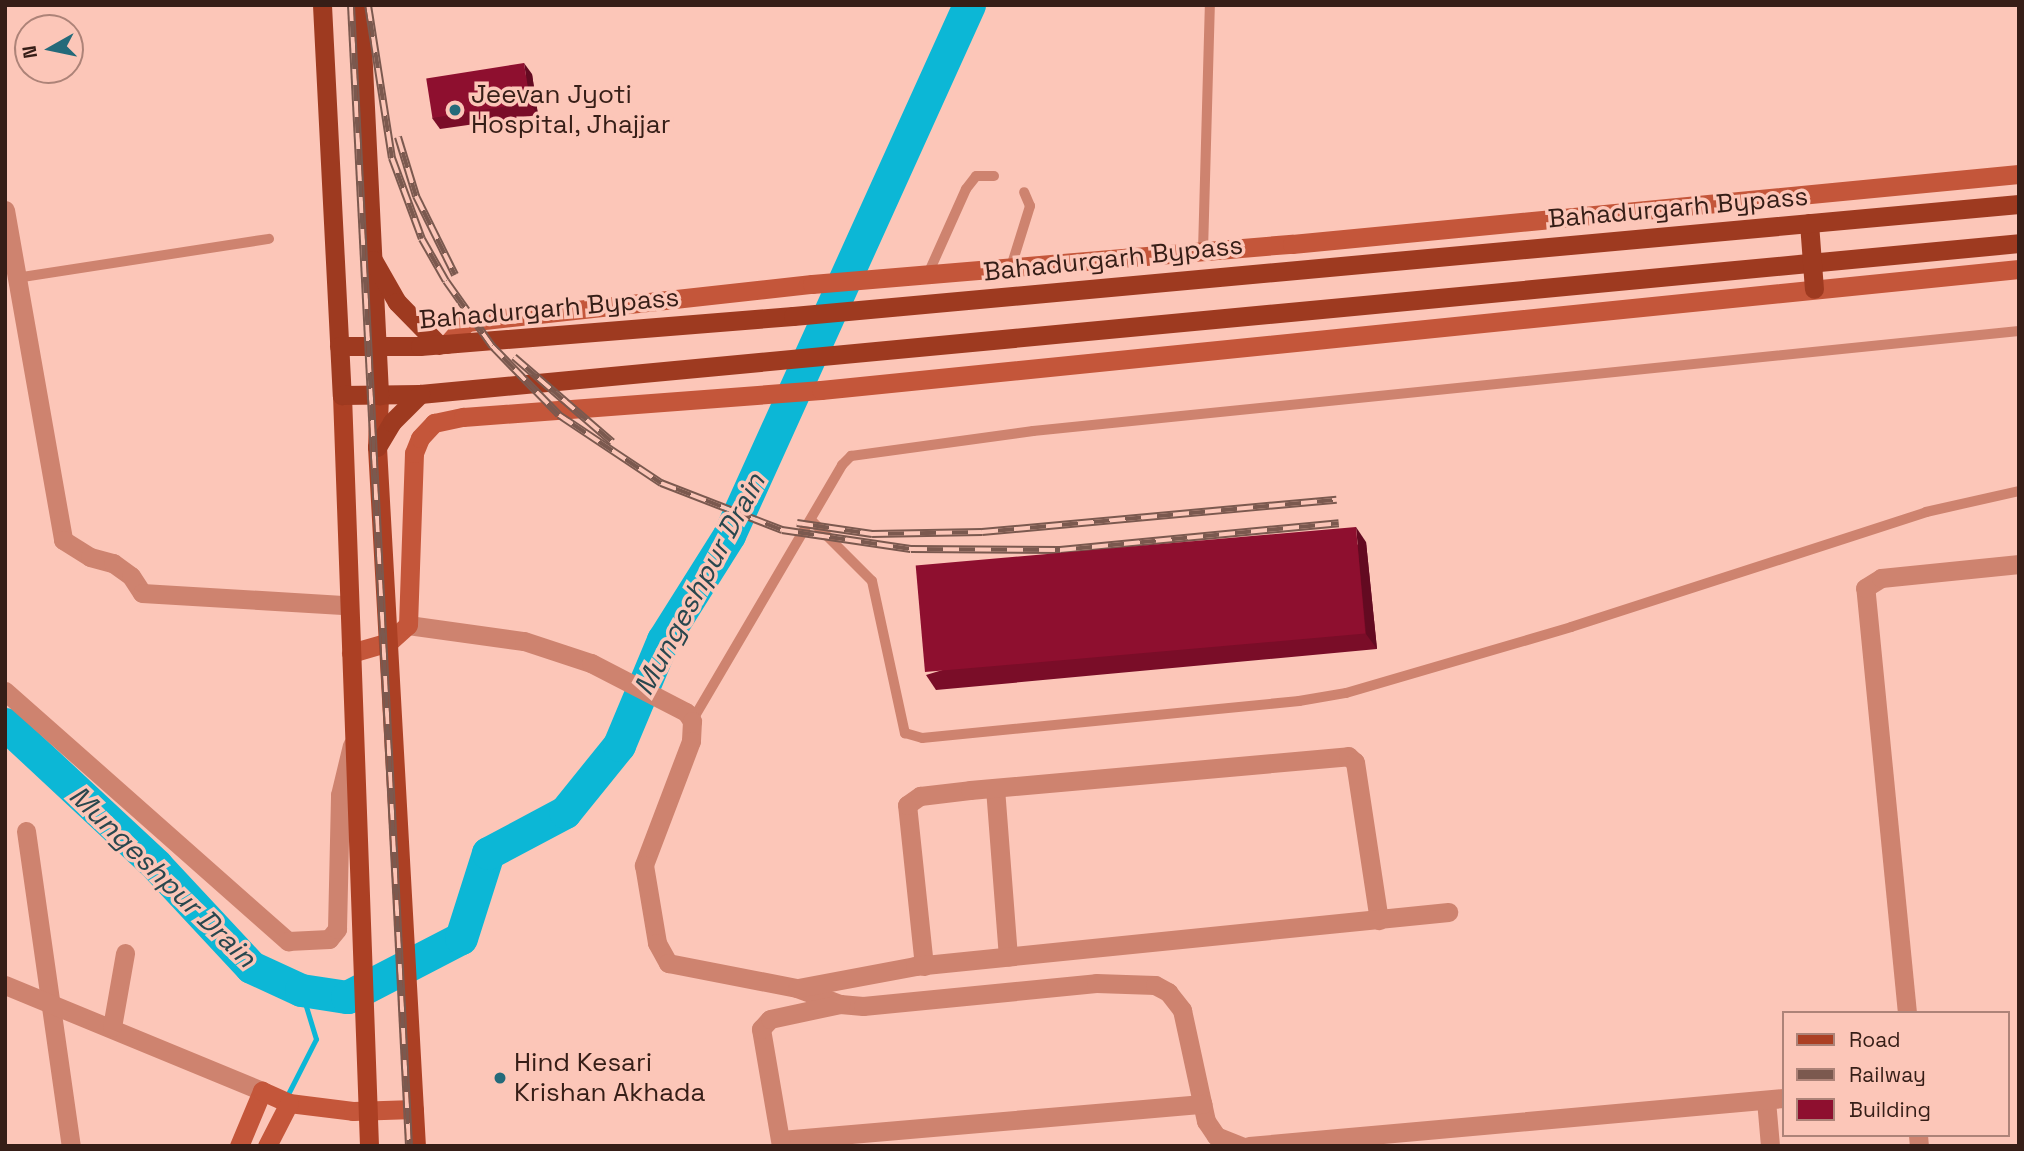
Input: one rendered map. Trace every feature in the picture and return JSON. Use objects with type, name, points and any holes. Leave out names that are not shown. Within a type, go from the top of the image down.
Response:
[{"type":"highway","points":[[322,5],[342,395],[421,394],[2019,243]]},
{"type":"highway","points":[[360,5],[379,396]]},
{"type":"highway","name":"Bahadurgarh Bypass","points":[[339,346],[377,349],[793,316],[2019,204]]},
{"type":"highway","points":[[1809,223],[1814,289]]},
{"type":"highway","points":[[371,256],[397,302],[443,344]]},
{"type":"highway","points":[[377,447],[391,422],[421,394]]},
{"type":"main road","points":[[443,344],[467,322],[812,284],[1203,251],[2019,174]]},
{"type":"main road","points":[[351,653],[388,642],[408,625],[414,453],[420,438],[434,423],[463,417],[821,390],[2019,270]]},
{"type":"main road","points":[[342,395],[347,605],[369,1146]]},
{"type":"main road","points":[[379,396],[377,447],[416,1146]]},
{"type":"main road","points":[[274,1096],[414,1105]]},
{"type":"main road","points":[[239,1146],[274,1096]]},
{"type":"main road","points":[[267,1146],[274,1096]]},
{"type":"street","points":[[5,210],[63,540],[90,557],[113,563],[131,576],[142,593],[347,605]]},
{"type":"street","points":[[1907,1011],[1865,588],[1881,578],[2019,564]]},
{"type":"street","points":[[408,625],[524,641],[591,663],[665,698],[692,721],[691,741],[645,853],[644,876],[657,943],[664,959],[674,966],[797,988],[840,1004],[863,1006],[1096,983],[1155,985],[1168,992],[1182,1010],[1206,1121],[1216,1136],[1241,1146]]},
{"type":"street","points":[[5,691],[288,941],[329,939],[337,929],[340,795],[352,742]]},
{"type":"street","points":[[924,966],[907,805],[920,796],[995,788],[1348,756],[1355,762],[1379,920]]},
{"type":"street","points":[[995,788],[1008,957]]},
{"type":"street","points":[[26,831],[48,1002],[71,1146]]},
{"type":"street","points":[[797,988],[924,966],[1448,912]]},
{"type":"street","points":[[113,1027],[125,953]]},
{"type":"street","points":[[5,985],[113,1027],[274,1096]]},
{"type":"street","points":[[840,1004],[770,1019],[761,1029],[760,1040],[781,1143],[1202,1104]]},
{"type":"street","points":[[1249,1146],[1395,1141],[1775,1099],[1770,1146]]},
{"type":"lane","points":[[1203,251],[1210,5]]},
{"type":"lane","points":[[928,274],[966,189],[976,176],[994,176]]},
{"type":"lane","points":[[1011,267],[1031,206],[1024,192]]},
{"type":"lane","points":[[16,278],[269,239]]},
{"type":"lane","points":[[692,721],[842,465],[858,454],[1032,431],[2019,331]]},
{"type":"lane","points":[[811,520],[872,581],[905,733],[922,738],[1346,693],[1584,623],[1926,512],[2019,491]]},
{"type":"building","points":[[524,63],[530,103],[432,118],[426,78]]},
{"type":"building","points":[[1356,527],[1365,634],[925,672],[916,566]]},
{"type":"waterway","name":"Mungeshpur Drain","points":[[5,724],[156,865],[251,967],[301,990],[347,997],[461,938],[488,853],[565,812],[619,745],[663,640],[729,535],[969,5]]},
{"type":"waterway","points":[[287,1096],[316,1039],[301,990]]},
{"type":"railway","points":[[351,5],[409,1146]]},
{"type":"railway","points":[[368,5],[392,158],[422,239],[446,281],[492,346],[559,415],[661,483],[782,530],[911,549],[1060,550],[1339,523]]},
{"type":"railway","points":[[398,137],[416,196],[455,275]]},
{"type":"railway","points":[[514,357],[612,442]]},
{"type":"railway","points":[[797,523],[872,534],[982,532],[1337,500]]},
{"type":"place","name":"Jeevan Jyoti Hospital, Jhajjar","points":[[455,110]]},
{"type":"place","name":"Hind Kesari Krishan Akhada","points":[[500,1078]]}]
